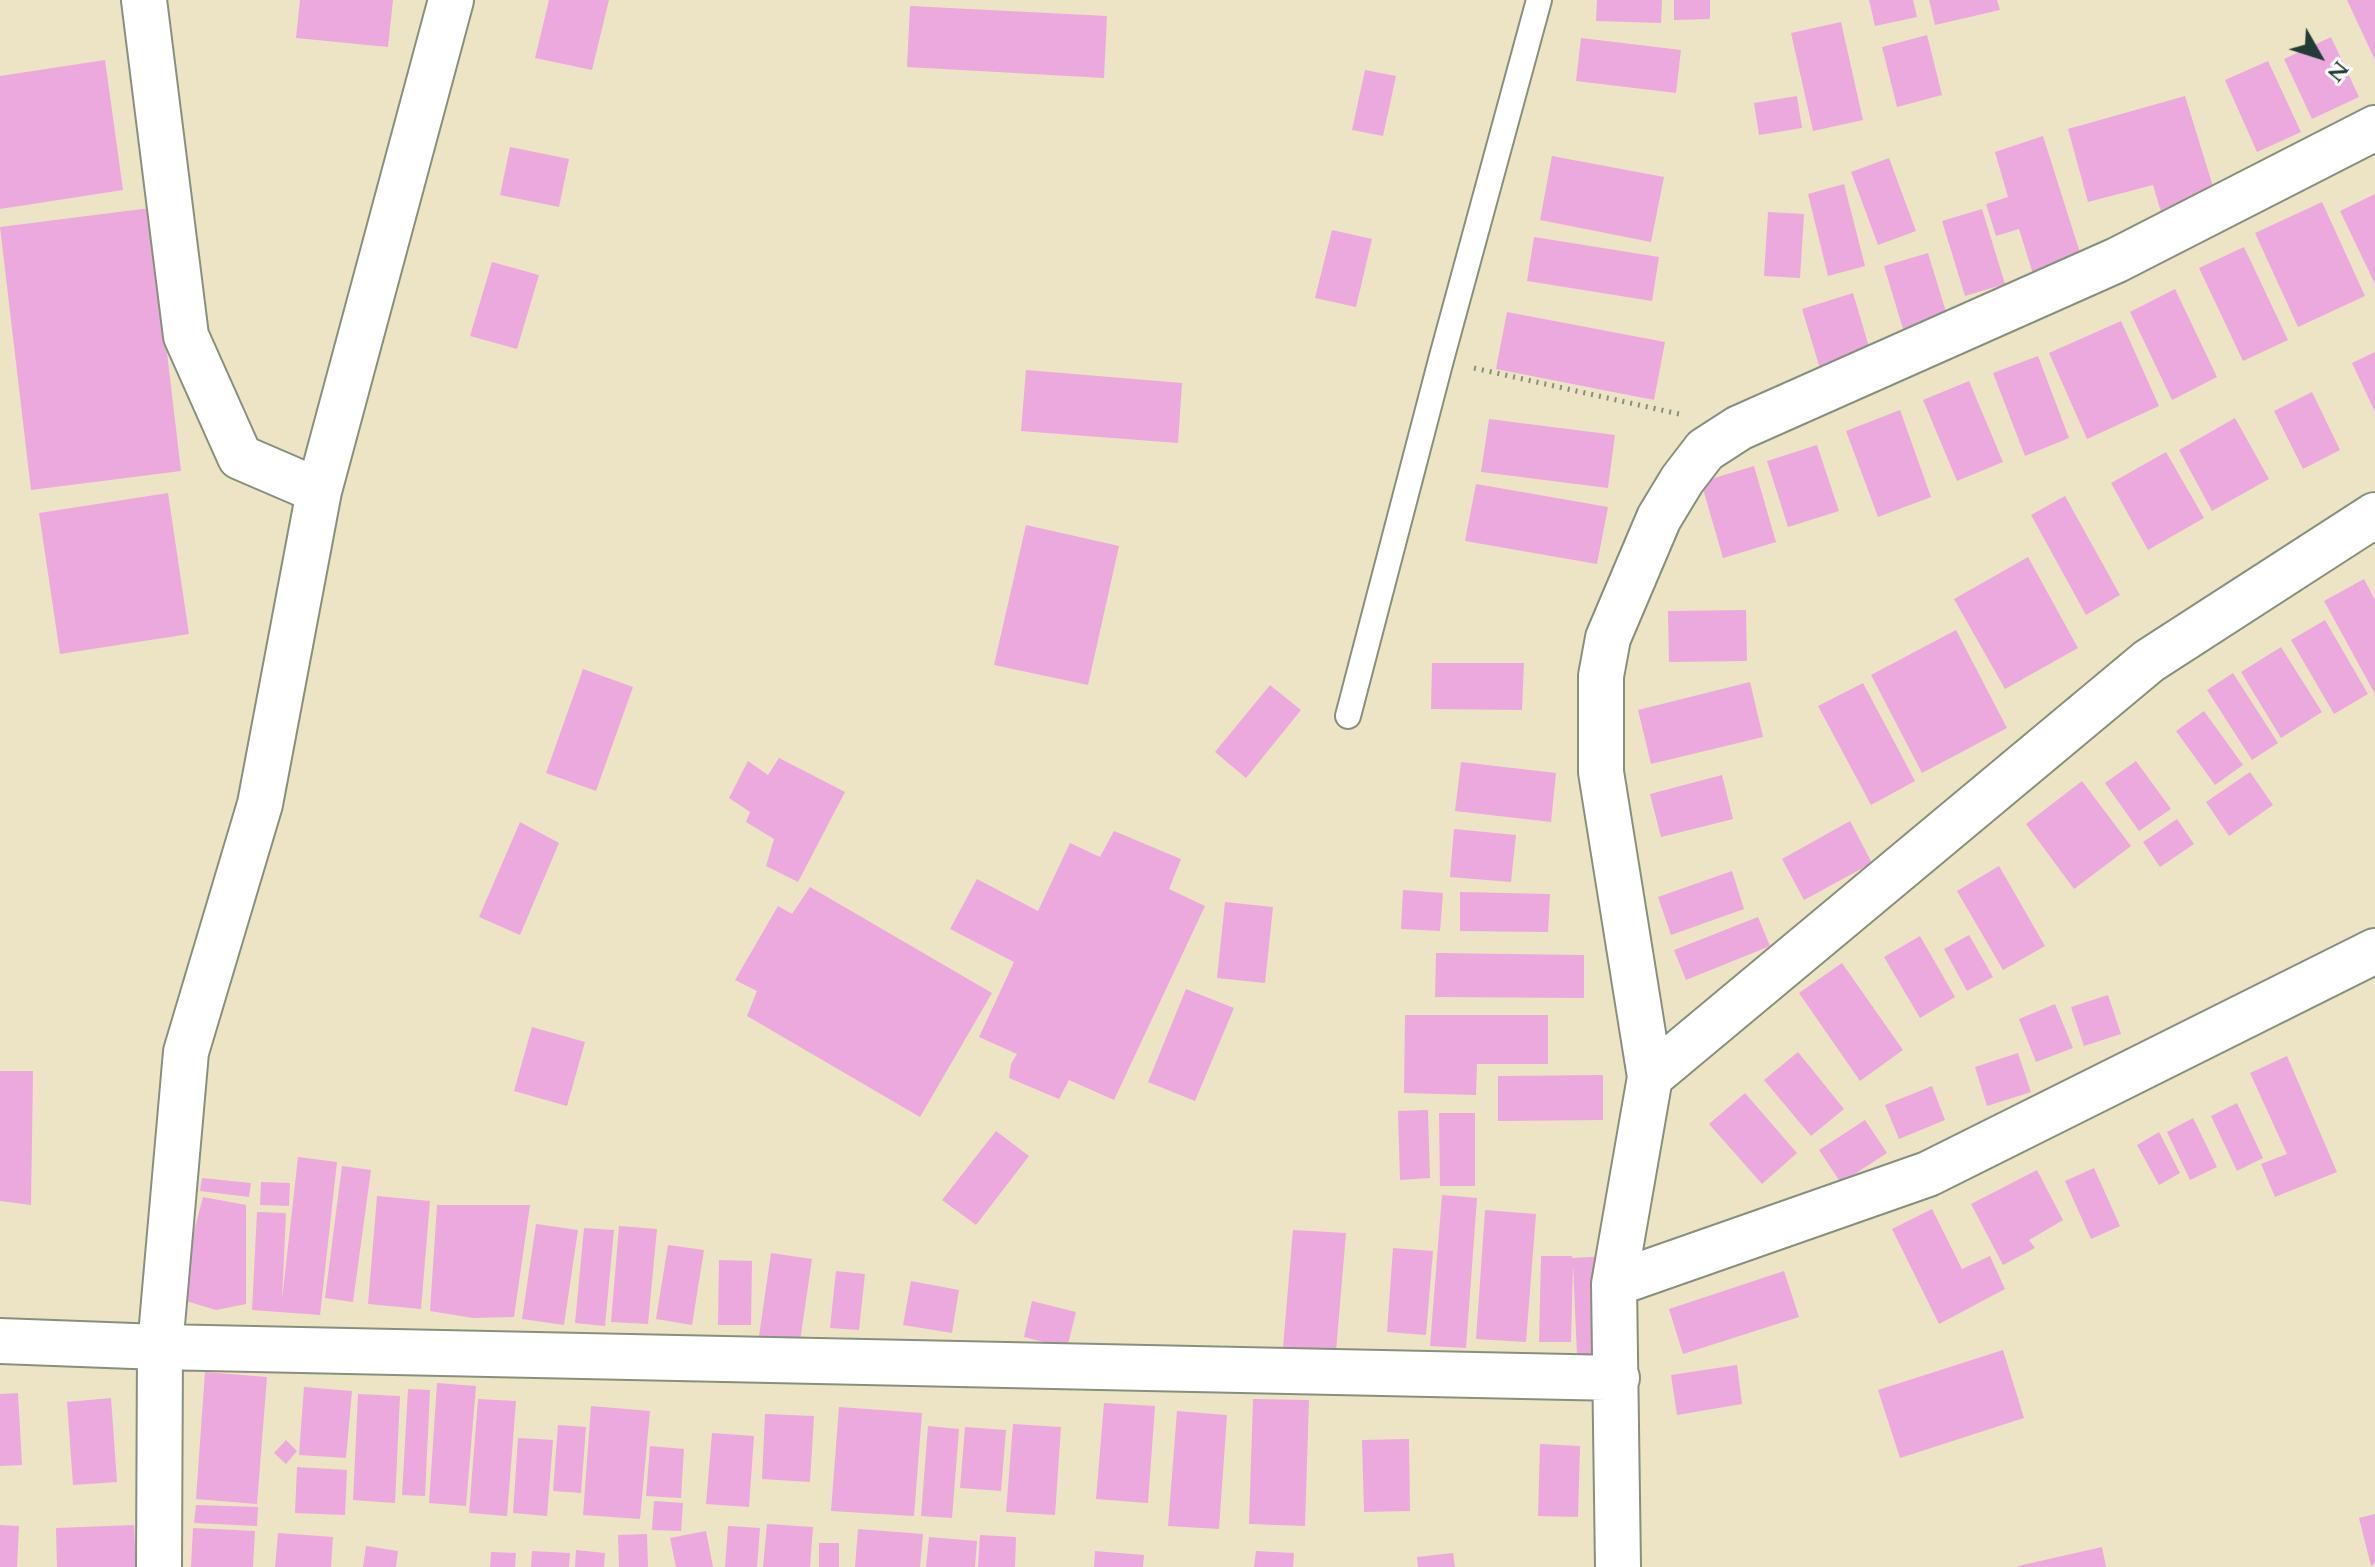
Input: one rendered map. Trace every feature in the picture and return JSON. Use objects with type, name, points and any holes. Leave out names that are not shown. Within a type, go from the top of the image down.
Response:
[{"type":"street","points":[[144,0],[186,336],[240,457],[319,491]]},
{"type":"street","points":[[159,1567],[160,1347],[186,1052],[260,804],[319,491],[451,0]]},
{"type":"street","points":[[1618,1567],[1614,1284],[1650,1077],[1601,772],[1601,676],[1608,638],[1659,518],[1705,450],[1739,428],[2117,260],[2375,128]]},
{"type":"street","points":[[1650,1077],[2149,661],[2375,515]]},
{"type":"street","points":[[1614,1284],[1928,1174],[2375,951]]},
{"type":"street","points":[[0,1341],[1617,1378]]},
{"type":"lane","points":[[1348,716],[1539,0]]},
{"type":"path","points":[[1441,360],[1739,428]]},
{"type":"building","points":[[300,0],[393,0],[388,47],[296,38]]},
{"type":"building","points":[[549,0],[609,0],[592,70],[535,58]]},
{"type":"building","points":[[1597,0],[1662,0],[1661,23],[1596,21]]},
{"type":"building","points":[[1674,0],[1710,0],[1710,19],[1674,20]]},
{"type":"building","points":[[1869,0],[1913,0],[1917,17],[1875,26]]},
{"type":"building","points":[[1929,0],[1997,0],[2000,10],[1935,25]]},
{"type":"building","points":[[2347,0],[2375,0],[2375,60]]},
{"type":"building","points":[[910,6],[1107,16],[1104,78],[907,67]]},
{"type":"building","points":[[1841,22],[1863,120],[1813,131],[1791,33]]},
{"type":"building","points":[[1927,35],[1942,95],[1897,107],[1882,47]]},
{"type":"building","points":[[2331,37],[2359,97],[2312,119],[2284,59]]},
{"type":"building","points":[[1581,38],[1681,50],[1676,93],[1576,81]]},
{"type":"building","points":[[105,60],[123,190],[0,209],[0,76]]},
{"type":"building","points":[[2268,61],[2301,132],[2257,152],[2225,80]]},
{"type":"building","points":[[1365,70],[1396,76],[1383,136],[1352,130]]},
{"type":"building","points":[[1797,96],[1802,128],[1759,135],[1754,103]]},
{"type":"building","points":[[2185,96],[2216,196],[2161,212],[2153,185],[2088,202],[2068,129]]},
{"type":"building","points":[[2043,136],[2082,259],[2033,274],[2019,229],[1996,236],[1986,204],[2008,197],[1995,152]]},
{"type":"building","points":[[510,147],[569,159],[559,207],[500,195]]},
{"type":"building","points":[[1552,156],[1664,177],[1651,242],[1540,220]]},
{"type":"building","points":[[1889,158],[1916,231],[1878,245],[1851,172]]},
{"type":"building","points":[[1844,184],[1865,266],[1828,276],[1808,194]]},
{"type":"building","points":[[2375,194],[2375,284],[2340,211]]},
{"type":"building","points":[[2322,202],[2365,296],[2298,327],[2255,233]]},
{"type":"building","points":[[150,208],[181,471],[31,490],[0,227]]},
{"type":"building","points":[[1982,209],[2005,284],[1965,296],[1942,221]]},
{"type":"building","points":[[1768,212],[1804,214],[1800,278],[1764,276]]},
{"type":"building","points":[[1332,230],[1372,239],[1356,307],[1315,298]]},
{"type":"building","points":[[1534,237],[1659,257],[1652,301],[1527,281]]},
{"type":"building","points":[[2244,247],[2288,340],[2243,361],[2199,268]]},
{"type":"building","points":[[1928,253],[1950,325],[1906,339],[1884,266]]},
{"type":"building","points":[[492,262],[539,275],[517,349],[470,336]]},
{"type":"building","points":[[2175,289],[2217,377],[2172,400],[2130,312]]},
{"type":"building","points":[[1853,293],[1872,357],[1821,372],[1802,309]]},
{"type":"building","points":[[1507,312],[1665,342],[1654,400],[1496,369]]},
{"type":"building","points":[[2121,321],[2159,406],[2087,439],[2049,353]]},
{"type":"building","points":[[2375,352],[2375,412],[2352,363]]},
{"type":"building","points":[[2038,356],[2069,438],[2025,456],[1993,373]]},
{"type":"building","points":[[1026,370],[1182,383],[1178,443],[1021,431]]},
{"type":"building","points":[[1969,381],[2003,462],[1957,481],[1923,400]]},
{"type":"building","points":[[2312,392],[2340,450],[2303,469],[2274,411]]},
{"type":"building","points":[[1900,410],[1931,497],[1878,517],[1846,431]]},
{"type":"building","points":[[2235,418],[2269,479],[2212,511],[2179,450]]},
{"type":"building","points":[[1489,419],[1615,435],[1608,488],[1481,472]]},
{"type":"building","points":[[1817,445],[1839,511],[1788,527],[1767,461]]},
{"type":"building","points":[[2166,452],[2204,518],[2148,550],[2111,483]]},
{"type":"building","points":[[1754,466],[1776,542],[1723,558],[1701,482]]},
{"type":"building","points":[[1476,484],[1608,507],[1597,564],[1465,541]]},
{"type":"building","points":[[168,493],[189,634],[60,654],[39,513]]},
{"type":"building","points":[[2065,496],[2120,595],[2086,615],[2031,515]]},
{"type":"building","points":[[1026,525],[1119,546],[1088,685],[994,665]]},
{"type":"building","points":[[2028,557],[2078,648],[2005,689],[1954,599]]},
{"type":"building","points":[[2364,579],[2375,600],[2375,694],[2324,601]]},
{"type":"building","points":[[1746,610],[1747,661],[1669,662],[1668,611]]},
{"type":"building","points":[[2325,620],[2368,694],[2334,714],[2291,640]]},
{"type":"building","points":[[1956,630],[2007,728],[1922,773],[1871,675]]},
{"type":"building","points":[[2281,647],[2322,712],[2281,738],[2241,672]]},
{"type":"building","points":[[1432,663],[1524,663],[1522,710],[1431,709]]},
{"type":"building","points":[[583,669],[633,687],[596,791],[546,773]]},
{"type":"building","points":[[2233,673],[2278,743],[2252,760],[2207,690]]},
{"type":"building","points":[[1750,682],[1763,737],[1651,764],[1638,710]]},
{"type":"building","points":[[1863,683],[1915,781],[1871,805],[1818,706]]},
{"type":"building","points":[[1270,685],[1301,710],[1246,778],[1215,752]]},
{"type":"building","points":[[2204,711],[2243,765],[2215,785],[2176,731]]},
{"type":"building","points":[[779,758],[845,792],[798,882],[766,866],[774,839],[746,822],[750,812],[729,798],[748,761],[768,775]]},
{"type":"building","points":[[2136,761],[2171,809],[2139,831],[2105,783]]},
{"type":"building","points":[[1461,762],[1556,773],[1551,822],[1455,811]]},
{"type":"building","points":[[2250,772],[2273,805],[2229,836],[2206,802]]},
{"type":"building","points":[[1722,775],[1733,819],[1661,837],[1650,794]]},
{"type":"building","points":[[2082,781],[2131,846],[2074,889],[2026,824]]},
{"type":"building","points":[[2177,819],[2194,844],[2160,867],[2143,842]]},
{"type":"building","points":[[1850,821],[1872,863],[1804,900],[1782,859]]},
{"type":"building","points":[[520,822],[559,843],[520,935],[479,917]]},
{"type":"building","points":[[1454,829],[1516,835],[1511,882],[1450,877]]},
{"type":"building","points":[[1114,831],[1181,859],[1169,889],[1205,906],[1114,1100],[1069,1080],[1059,1099],[1009,1078],[1011,1064],[1017,1054],[979,1037],[1014,962],[950,929],[977,879],[1038,911],[1070,843],[1100,857]]},
{"type":"building","points":[[1999,866],[2045,946],[2003,970],[1957,891]]},
{"type":"building","points":[[1732,871],[1744,909],[1671,935],[1658,897]]},
{"type":"building","points":[[810,887],[992,993],[920,1117],[747,1016],[757,991],[735,980],[778,906],[792,914]]},
{"type":"building","points":[[1403,890],[1443,893],[1440,931],[1401,929]]},
{"type":"building","points":[[1460,892],[1550,894],[1548,932],[1460,931]]},
{"type":"building","points":[[1225,902],[1273,907],[1265,983],[1217,978]]},
{"type":"building","points":[[1758,917],[1770,946],[1686,980],[1674,950]]},
{"type":"building","points":[[1969,935],[1993,977],[1967,991],[1944,949]]},
{"type":"building","points":[[1920,936],[1955,997],[1920,1018],[1884,957]]},
{"type":"building","points":[[1436,953],[1584,955],[1584,998],[1435,997]]},
{"type":"building","points":[[1842,963],[1903,1050],[1860,1081],[1799,993]]},
{"type":"building","points":[[1186,989],[1234,1008],[1195,1101],[1148,1082]]},
{"type":"building","points":[[2108,995],[2121,1034],[2084,1046],[2071,1007]]},
{"type":"building","points":[[2055,1004],[2073,1048],[2036,1062],[2019,1019]]},
{"type":"building","points":[[1405,1015],[1548,1015],[1548,1064],[1477,1064],[1476,1095],[1404,1093]]},
{"type":"building","points":[[532,1027],[585,1042],[567,1106],[514,1091]]},
{"type":"building","points":[[1798,1052],[1844,1109],[1811,1136],[1764,1080]]},
{"type":"building","points":[[2018,1053],[2031,1092],[1987,1106],[1975,1067]]},
{"type":"building","points":[[2287,1056],[2337,1172],[2275,1197],[2261,1164],[2287,1154],[2250,1073]]},
{"type":"building","points":[[0,1071],[33,1071],[31,1205],[0,1201]]},
{"type":"building","points":[[1603,1075],[1603,1120],[1498,1121],[1498,1076]]},
{"type":"building","points":[[1932,1086],[1945,1120],[1899,1139],[1885,1105]]},
{"type":"building","points":[[1745,1093],[1797,1153],[1762,1184],[1709,1124]]},
{"type":"building","points":[[2237,1103],[2263,1158],[2237,1171],[2211,1116]]},
{"type":"building","points":[[1428,1110],[1430,1178],[1400,1180],[1398,1111]]},
{"type":"building","points":[[1439,1113],[1475,1113],[1475,1186],[1440,1186]]},
{"type":"building","points":[[2193,1118],[2217,1167],[2190,1180],[2167,1132]]},
{"type":"building","points":[[1865,1120],[1887,1153],[1841,1183],[1819,1150]]},
{"type":"building","points":[[996,1131],[1029,1156],[976,1225],[942,1200]]},
{"type":"building","points":[[2159,1132],[2180,1173],[2159,1185],[2137,1145]]},
{"type":"building","points":[[298,1157],[337,1162],[320,1315],[252,1310],[257,1212],[286,1213],[282,1300]]},
{"type":"building","points":[[342,1166],[371,1170],[353,1302],[325,1298]]},
{"type":"building","points":[[2094,1168],[2120,1226],[2091,1239],[2065,1181]]},
{"type":"building","points":[[2037,1170],[2063,1220],[2029,1240],[2035,1248],[2003,1265],[1971,1204]]},
{"type":"building","points":[[202,1178],[251,1183],[249,1197],[200,1191]]},
{"type":"building","points":[[261,1182],[290,1183],[289,1206],[260,1205]]},
{"type":"building","points":[[1442,1195],[1477,1198],[1466,1348],[1430,1346]]},
{"type":"building","points":[[377,1196],[430,1201],[421,1309],[368,1304]]},
{"type":"building","points":[[203,1197],[246,1205],[246,1304],[216,1310],[176,1298]]},
{"type":"building","points":[[437,1205],[530,1205],[514,1317],[473,1318],[430,1311]]},
{"type":"building","points":[[1932,1209],[1962,1269],[1990,1256],[2005,1289],[1939,1324],[1892,1229]]},
{"type":"building","points":[[1485,1210],[1536,1214],[1526,1342],[1476,1339]]},
{"type":"building","points":[[536,1224],[578,1230],[564,1325],[522,1319]]},
{"type":"building","points":[[619,1226],[657,1229],[648,1324],[611,1322]]},
{"type":"building","points":[[584,1228],[614,1230],[605,1326],[575,1323]]},
{"type":"building","points":[[1293,1230],[1346,1233],[1336,1351],[1283,1347]]},
{"type":"building","points":[[668,1245],[704,1250],[692,1325],[656,1319]]},
{"type":"building","points":[[1393,1248],[1433,1251],[1426,1335],[1387,1332]]},
{"type":"building","points":[[771,1253],[812,1259],[798,1355],[757,1350]]},
{"type":"building","points":[[1541,1256],[1609,1256],[1614,1352],[1577,1355],[1573,1265],[1571,1342],[1539,1342]]},
{"type":"building","points":[[719,1260],[752,1261],[751,1325],[718,1325]]},
{"type":"building","points":[[836,1271],[865,1274],[859,1330],[830,1328]]},
{"type":"building","points":[[1784,1271],[1799,1317],[1683,1354],[1669,1309]]},
{"type":"building","points":[[911,1281],[959,1290],[952,1333],[903,1325]]},
{"type":"building","points":[[1032,1301],[1076,1312],[1067,1348],[1024,1337]]},
{"type":"building","points":[[2003,1350],[2024,1418],[1900,1458],[1878,1390]]},
{"type":"building","points":[[1737,1365],[1742,1404],[1677,1415],[1671,1375]]},
{"type":"building","points":[[205,1372],[267,1377],[257,1504],[196,1499]]},
{"type":"building","points":[[437,1383],[476,1386],[466,1506],[429,1503]]},
{"type":"building","points":[[304,1387],[352,1391],[346,1458],[299,1455]]},
{"type":"building","points":[[408,1389],[430,1390],[425,1496],[402,1495]]},
{"type":"building","points":[[18,1393],[22,1465],[0,1466],[0,1394]]},
{"type":"building","points":[[358,1394],[400,1396],[395,1503],[353,1500]]},
{"type":"building","points":[[111,1398],[117,1482],[73,1485],[67,1402]]},
{"type":"building","points":[[478,1399],[516,1401],[507,1516],[469,1513]]},
{"type":"building","points":[[1253,1399],[1309,1400],[1305,1526],[1249,1524]]},
{"type":"building","points":[[1104,1403],[1155,1406],[1148,1503],[1096,1499]]},
{"type":"building","points":[[591,1406],[650,1411],[640,1519],[583,1515]]},
{"type":"building","points":[[839,1407],[922,1413],[914,1516],[831,1511]]},
{"type":"building","points":[[1177,1411],[1227,1415],[1219,1529],[1168,1526]]},
{"type":"building","points":[[765,1414],[814,1416],[810,1482],[762,1479]]},
{"type":"building","points":[[1013,1424],[1061,1427],[1055,1515],[1006,1512]]},
{"type":"building","points":[[558,1425],[586,1427],[581,1493],[553,1491]]},
{"type":"building","points":[[928,1426],[959,1429],[952,1518],[921,1516]]},
{"type":"building","points":[[965,1427],[1006,1430],[1001,1491],[960,1488]]},
{"type":"building","points":[[712,1433],[754,1436],[749,1507],[706,1504]]},
{"type":"building","points":[[518,1438],[553,1440],[547,1516],[513,1513]]},
{"type":"building","points":[[1409,1439],[1410,1511],[1364,1512],[1362,1440]]},
{"type":"building","points":[[286,1440],[297,1451],[286,1464],[274,1453]]},
{"type":"building","points":[[1540,1444],[1580,1446],[1578,1517],[1538,1516]]},
{"type":"building","points":[[650,1446],[684,1449],[681,1498],[646,1496]]},
{"type":"building","points":[[297,1467],[347,1470],[345,1515],[295,1513]]},
{"type":"building","points":[[654,1501],[683,1503],[681,1531],[652,1530]]},
{"type":"building","points":[[196,1505],[258,1507],[257,1526],[194,1523]]},
{"type":"building","points":[[2375,1514],[2375,1564],[2371,1566],[2359,1518]]},
{"type":"building","points":[[767,1524],[813,1527],[810,1567],[763,1567]]},
{"type":"building","points":[[0,1525],[19,1526],[17,1567],[0,1567]]},
{"type":"building","points":[[134,1525],[136,1567],[57,1567],[56,1528]]},
{"type":"building","points":[[728,1526],[760,1528],[757,1567],[725,1567]]},
{"type":"building","points":[[193,1528],[255,1531],[253,1567],[191,1567]]},
{"type":"building","points":[[858,1529],[923,1534],[920,1567],[855,1567]]},
{"type":"building","points":[[706,1531],[713,1567],[676,1567],[670,1538]]},
{"type":"building","points":[[278,1533],[333,1537],[331,1567],[275,1567]]},
{"type":"building","points":[[647,1534],[648,1567],[619,1567],[618,1535]]},
{"type":"building","points":[[980,1535],[1016,1537],[1015,1567],[978,1567]]},
{"type":"building","points":[[929,1537],[977,1541],[975,1567],[926,1567]]},
{"type":"building","points":[[819,1543],[839,1543],[839,1567],[819,1567]]},
{"type":"building","points":[[366,1546],[398,1551],[396,1567],[363,1567]]},
{"type":"building","points":[[2102,1547],[2106,1567],[2018,1567],[2018,1566]]},
{"type":"building","points":[[576,1550],[605,1553],[604,1567],[575,1567]]},
{"type":"building","points":[[532,1551],[570,1553],[569,1567],[531,1567]]},
{"type":"building","points":[[1095,1551],[1144,1555],[1143,1567],[1094,1567]]},
{"type":"building","points":[[1256,1551],[1294,1553],[1293,1567],[1254,1567]]},
{"type":"building","points":[[491,1552],[516,1553],[515,1567],[490,1567]]},
{"type":"building","points":[[1453,1553],[1455,1567],[1418,1567],[1417,1557]]}]
